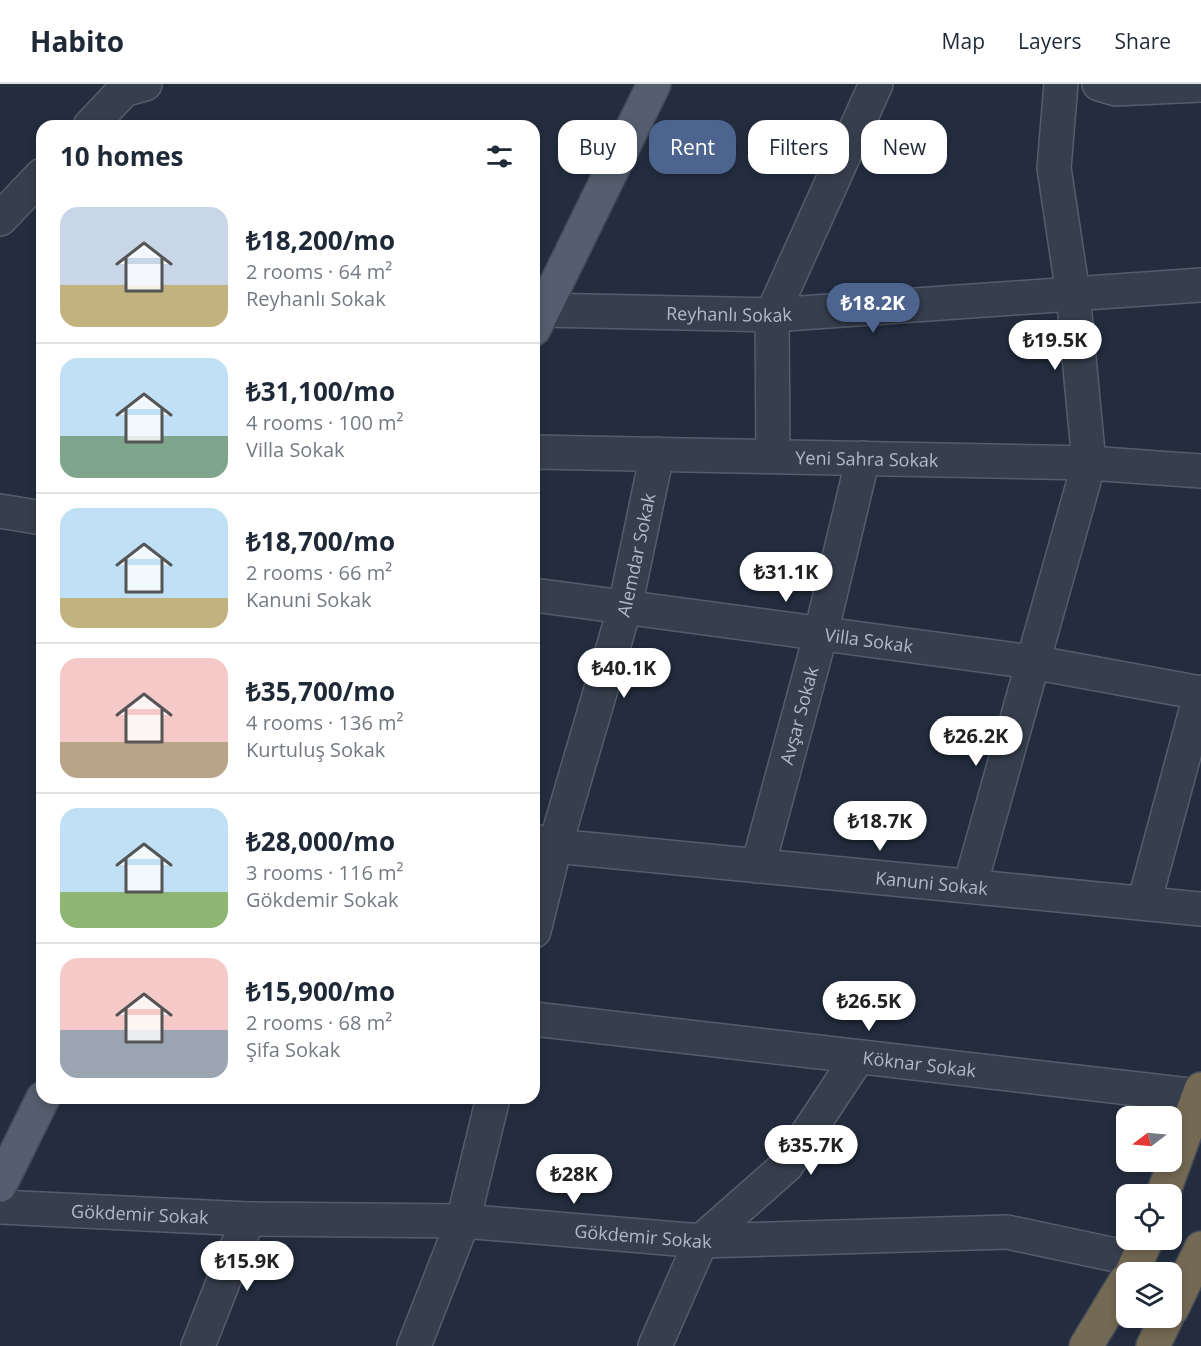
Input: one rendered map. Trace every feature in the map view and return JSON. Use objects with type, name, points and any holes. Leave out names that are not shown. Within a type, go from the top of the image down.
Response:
[{"type":"highway","points":[[1167,1184],[1200,1092]]},
{"type":"highway","points":[[1182,1288],[1201,1248]]},
{"type":"highway","points":[[1086,1346],[1116,1296]]},
{"type":"highway","points":[[1153,1346],[1162,1328]]},
{"type":"main road","points":[[540,317],[654,84]]},
{"type":"main road","points":[[0,1185],[40,1104]]},
{"type":"street","points":[[96,120],[124,90],[145,84]]},
{"type":"street","points":[[773,456],[772,315],[876,84]]},
{"type":"street","points":[[970,886],[1089,463],[1073,294],[1054,168],[1061,84]]},
{"type":"street","points":[[1099,84],[1116,89],[1201,85]]},
{"type":"street","points":[[0,219],[36,182]]},
{"type":"street","name":"Reyhanlı Sokak","points":[[540,319],[772,315],[1201,285]]},
{"type":"street","name":"Yeni Sahra Sokak","points":[[540,452],[1089,463],[1201,471]]},
{"type":"street","name":"Alemdar Sokak","points":[[540,878],[544,844],[625,607],[657,454]]},
{"type":"street","name":"Avşar Sokak","points":[[758,866],[821,633],[863,458]]},
{"type":"street","points":[[0,512],[36,517]]},
{"type":"street","name":"Villa Sokak","points":[[540,596],[1032,662],[1201,693]]},
{"type":"street","points":[[1144,903],[1201,693]]},
{"type":"street","name":"Kanuni Sokak","points":[[544,844],[1201,909]]},
{"type":"street","name":"Köknar Sokak","points":[[540,1020],[858,1057],[1200,1092]]},
{"type":"street","points":[[656,1346],[701,1240],[786,1166],[858,1057]]},
{"type":"street","points":[[414,1346],[463,1221],[492,1104]]},
{"type":"street","name":"Gökdemir Sokak","points":[[0,1207],[248,1219],[463,1221],[701,1240],[1007,1232],[1132,1262]]},
{"type":"street","points":[[198,1346],[248,1219]]}]
